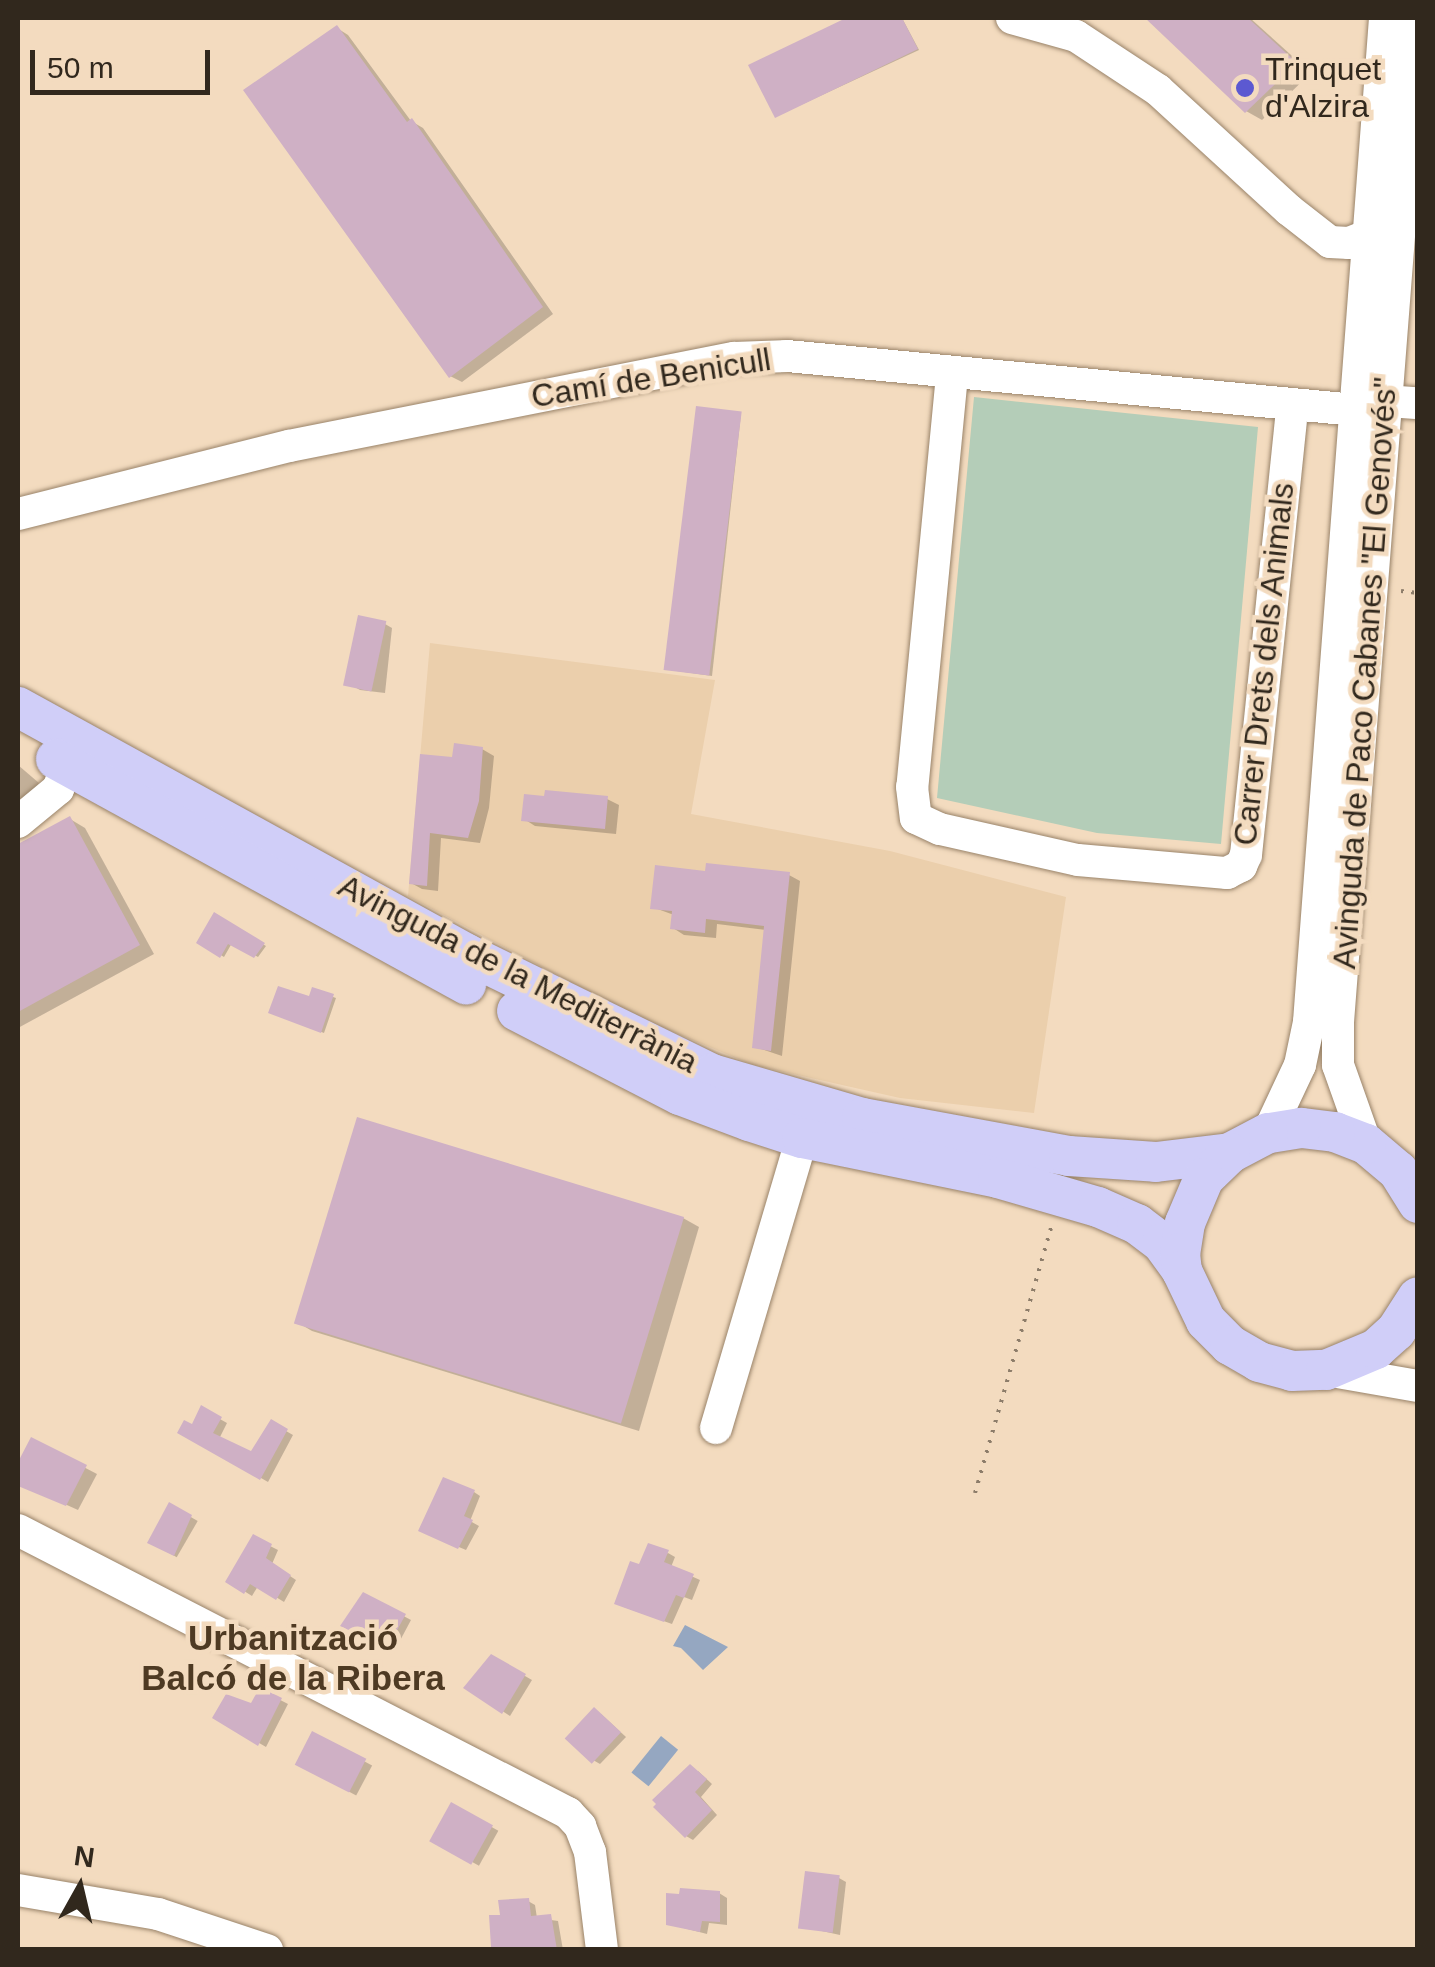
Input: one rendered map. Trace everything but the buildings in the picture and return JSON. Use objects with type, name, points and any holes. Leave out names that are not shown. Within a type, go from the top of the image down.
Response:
[{"type":"main road","name":"Avinguda de la Mediterrània","points":[[18,707],[480,961],[712,1074],[862,1118],[1070,1156],[1156,1162],[1230,1153]]},
{"type":"main road","name":"Avinguda de la Mediterrània","points":[[18,738],[640,1076],[802,1138],[1060,1195],[1136,1224],[1162,1243],[1182,1272],[1206,1321],[1230,1345],[1259,1362],[1292,1371],[1326,1370]]},
{"type":"main road","points":[[1182,1272],[1180,1253],[1191,1203],[1204,1178],[1230,1153],[1268,1134],[1301,1128],[1335,1132],[1366,1144],[1411,1186]]},
{"type":"main road","points":[[1326,1370],[1376,1349],[1416,1313]]},
{"type":"street","points":[[1012,18],[1076,36],[1158,90],[1289,210],[1330,242],[1350,243],[1369,235]]},
{"type":"street","name":"Avinguda de Paco Cabanes \"El Genovés\"","points":[[1268,1134],[1300,1065],[1309,1022],[1386,405],[1369,235],[1386,18]]},
{"type":"street","name":"Avinguda de Paco Cabanes \"El Genovés\"","points":[[1366,1144],[1338,1065],[1338,1022],[1416,18]]},
{"type":"street","name":"Camí de Benicull","points":[[18,514],[289,446],[734,358],[788,356],[952,375],[1292,404],[1386,405]]},
{"type":"street","name":"Carrer Drets dels Animals","points":[[952,375],[912,787],[916,818],[940,828],[1078,860],[1227,873],[1240,866],[1246,855],[1292,404]]},
{"type":"street","points":[[18,822],[58,789],[67,765]]},
{"type":"street","points":[[716,1428],[802,1138]]},
{"type":"street","points":[[1326,1370],[1418,1386]]},
{"type":"street","points":[[18,1530],[568,1814],[580,1826],[590,1852],[602,1950]]},
{"type":"street","points":[[18,1890],[158,1914],[267,1950]]},
{"type":"path","points":[[975,1493],[1060,1195]]},
{"type":"shaded area","points":[[430,643],[715,680],[691,814],[890,851],[1066,897],[1034,1113],[900,1098],[753,1065],[637,1017],[408,896]]},
{"type":"green space","points":[[974,397],[1258,427],[1221,844],[1097,833],[937,798]]},
{"type":"water","points":[[685,1625],[728,1647],[703,1670],[681,1648],[673,1646]]},
{"type":"water","points":[[661,1736],[678,1750],[649,1786],[631,1773]]},
{"type":"place","name":"Trinquet d'Alzira","points":[[1245,88]]},
{"type":"district","name":"Urbanització Balcó de la Ribera","points":[[293,1658]]}]
